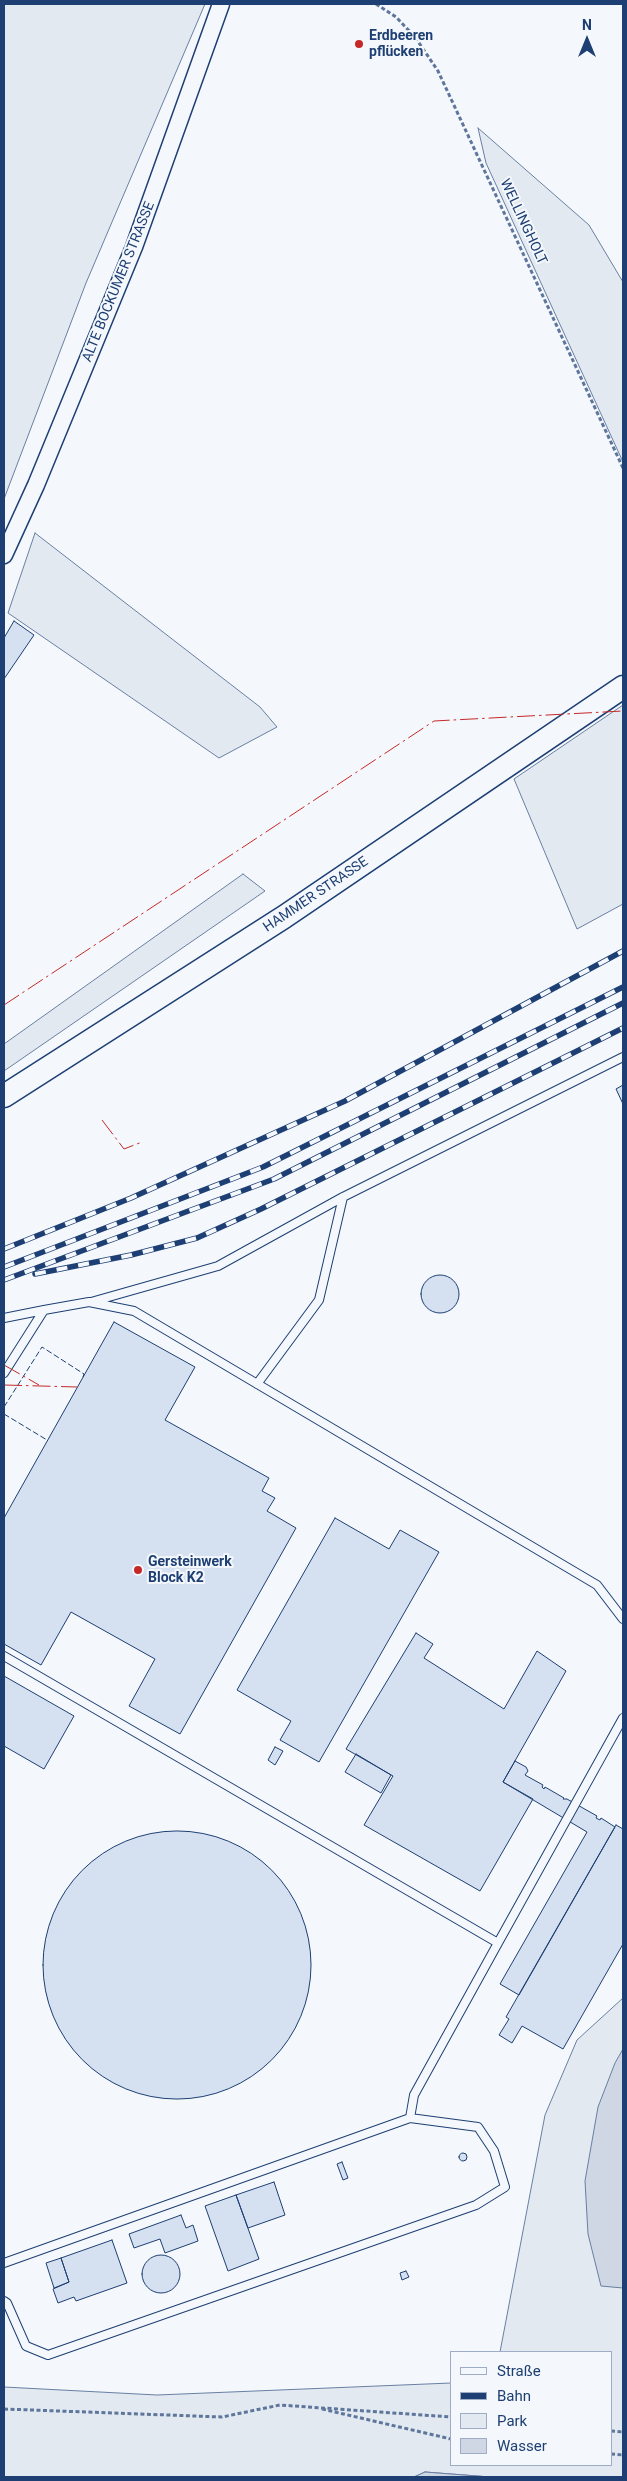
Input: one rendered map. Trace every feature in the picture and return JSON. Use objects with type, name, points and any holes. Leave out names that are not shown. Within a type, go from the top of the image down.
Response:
[{"type":"main road","name":"HAMMER STRASSE","points":[[4,1096],[284,917],[623,687]]},
{"type":"street","name":"ALTE BOCKUMER STRASSE","points":[[4,555],[36,485],[134,247],[221,4]]},
{"type":"lane","points":[[4,1318],[89,1302],[218,1266],[343,1197],[623,1057]]},
{"type":"lane","points":[[258,1384],[319,1300],[343,1197]]},
{"type":"lane","points":[[89,1302],[134,1311],[258,1384],[597,1586],[623,1619]]},
{"type":"lane","points":[[4,1373],[44,1310]]},
{"type":"lane","points":[[4,1656],[498,1943]]},
{"type":"lane","points":[[410,2118],[414,2095],[498,1943],[619,1732],[623,1718]]},
{"type":"lane","points":[[4,2263],[410,2118],[478,2127],[494,2150],[505,2187],[476,2205],[48,2355],[26,2346],[7,2303],[4,2302]]},
{"type":"path","name":"WELLINGHOLT","points":[[376,4],[396,18],[415,37],[438,71],[623,468]]},
{"type":"path","points":[[4,2409],[222,2417],[280,2405],[450,2417]]},
{"type":"path","points":[[313,2407],[450,2439]]},
{"type":"green space","points":[[4,4],[205,4],[86,283],[4,499]]},
{"type":"green space","points":[[478,128],[589,225],[623,282],[623,462],[486,163]]},
{"type":"green space","points":[[35,533],[260,707],[277,727],[219,758],[8,613]]},
{"type":"green space","points":[[623,705],[623,904],[577,929],[514,779]]},
{"type":"green space","points":[[243,874],[265,891],[4,1071],[4,1044]]},
{"type":"green space","points":[[623,1998],[623,2477],[490,2477],[425,2472],[414,2477],[4,2477],[4,2387],[157,2395],[450,2383],[450,2466],[612,2466],[612,2351],[500,2351],[545,2115],[577,2040]]},
{"type":"water","points":[[623,2049],[623,2288],[601,2286],[588,2234],[585,2181],[598,2107],[615,2063]]},
{"type":"water","points":[[425,2472],[490,2477],[414,2477]]},
{"type":"building","points":[[14,621],[34,635],[4,679],[4,638]]},
{"type":"building","points":[[623,1085],[623,1104],[616,1089]]},
{"type":"building","points":[[440,1275],[447,1276],[453,1281],[458,1287],[458,1301],[453,1307],[447,1312],[440,1313],[433,1312],[427,1307],[422,1301],[421,1294],[422,1287],[427,1281],[433,1276]]},
{"type":"building","name":"Gersteinwerk Block K2","points":[[114,1322],[195,1367],[165,1420],[269,1478],[262,1491],[275,1498],[267,1511],[296,1528],[180,1734],[129,1706],[155,1659],[71,1612],[41,1665],[4,1644],[4,1518]]},
{"type":"building","points":[[335,1518],[389,1549],[400,1530],[439,1552],[319,1762],[280,1740],[291,1721],[237,1690]]},
{"type":"building","points":[[416,1633],[433,1644],[424,1658],[504,1709],[537,1651],[566,1671],[503,1782],[533,1799],[480,1891],[364,1825],[393,1776],[346,1749]]},
{"type":"building","points":[[4,1676],[74,1716],[44,1769],[4,1746]]},
{"type":"building","points":[[275,1747],[283,1751],[275,1765],[268,1760]]},
{"type":"building","points":[[356,1754],[391,1775],[381,1793],[345,1772]]},
{"type":"building","points":[[515,1761],[526,1767],[528,1771],[525,1775],[543,1785],[544,1789],[545,1787],[563,1799],[567,1799],[597,1816],[596,1818],[600,1820],[601,1818],[615,1827],[519,1995],[500,1984],[587,1832],[503,1782]]},
{"type":"building","points":[[616,1825],[623,1829],[623,1944],[563,2049],[522,2026],[512,2043],[499,2035],[509,2019],[506,2017]]},
{"type":"building","points":[[177,1831],[203,1834],[228,1841],[262,1861],[272,1870],[281,1880],[301,1914],[308,1939],[311,1965],[308,1991],[301,2016],[281,2050],[272,2060],[262,2069],[228,2089],[203,2096],[177,2099],[151,2096],[126,2089],[92,2069],[82,2060],[73,2050],[53,2016],[46,1991],[43,1965],[46,1939],[53,1914],[73,1880],[82,1870],[92,1861],[126,1841],[151,1834]]},
{"type":"building","points":[[463,2153],[467,2157],[463,2161],[459,2157]]},
{"type":"building","points":[[342,2162],[348,2178],[343,2180],[337,2164]]},
{"type":"building","points":[[274,2182],[285,2215],[248,2228],[236,2195]]},
{"type":"building","points":[[236,2195],[259,2259],[228,2271],[205,2206]]},
{"type":"building","points":[[181,2215],[186,2228],[193,2225],[198,2241],[165,2253],[160,2239],[134,2248],[129,2234]]},
{"type":"building","points":[[112,2240],[127,2283],[76,2301],[74,2297],[58,2303],[53,2289],[69,2282],[61,2258]]},
{"type":"building","points":[[161,2255],[174,2261],[180,2274],[174,2287],[161,2293],[148,2287],[142,2274],[148,2261]]},
{"type":"building","points":[[61,2258],[69,2282],[54,2288],[46,2263]]},
{"type":"building","points":[[406,2271],[409,2277],[402,2280],[400,2273]]},
{"type":"railway","points":[[4,1249],[131,1198],[345,1101],[623,951]]},
{"type":"railway","points":[[4,1267],[263,1167],[623,987]]},
{"type":"railway","points":[[4,1280],[274,1179],[623,1003]]},
{"type":"railway","points":[[35,1274],[131,1255],[197,1238],[261,1209],[623,1028]]},
{"type":"fence","points":[[4,1407],[42,1347],[84,1374],[83,1377]]},
{"type":"fence","points":[[4,1414],[47,1440]]},
{"type":"power","points":[[4,1005],[434,721],[623,711]]},
{"type":"power","points":[[102,1120],[124,1149],[142,1142]]},
{"type":"power","points":[[4,1365],[39,1385]]},
{"type":"power","points":[[4,1385],[77,1387]]},
{"type":"place","name":"Erdbeeren pflücken","points":[[359,44]]},
{"type":"place","name":"Gersteinwerk Block K2","points":[[138,1570]]}]
